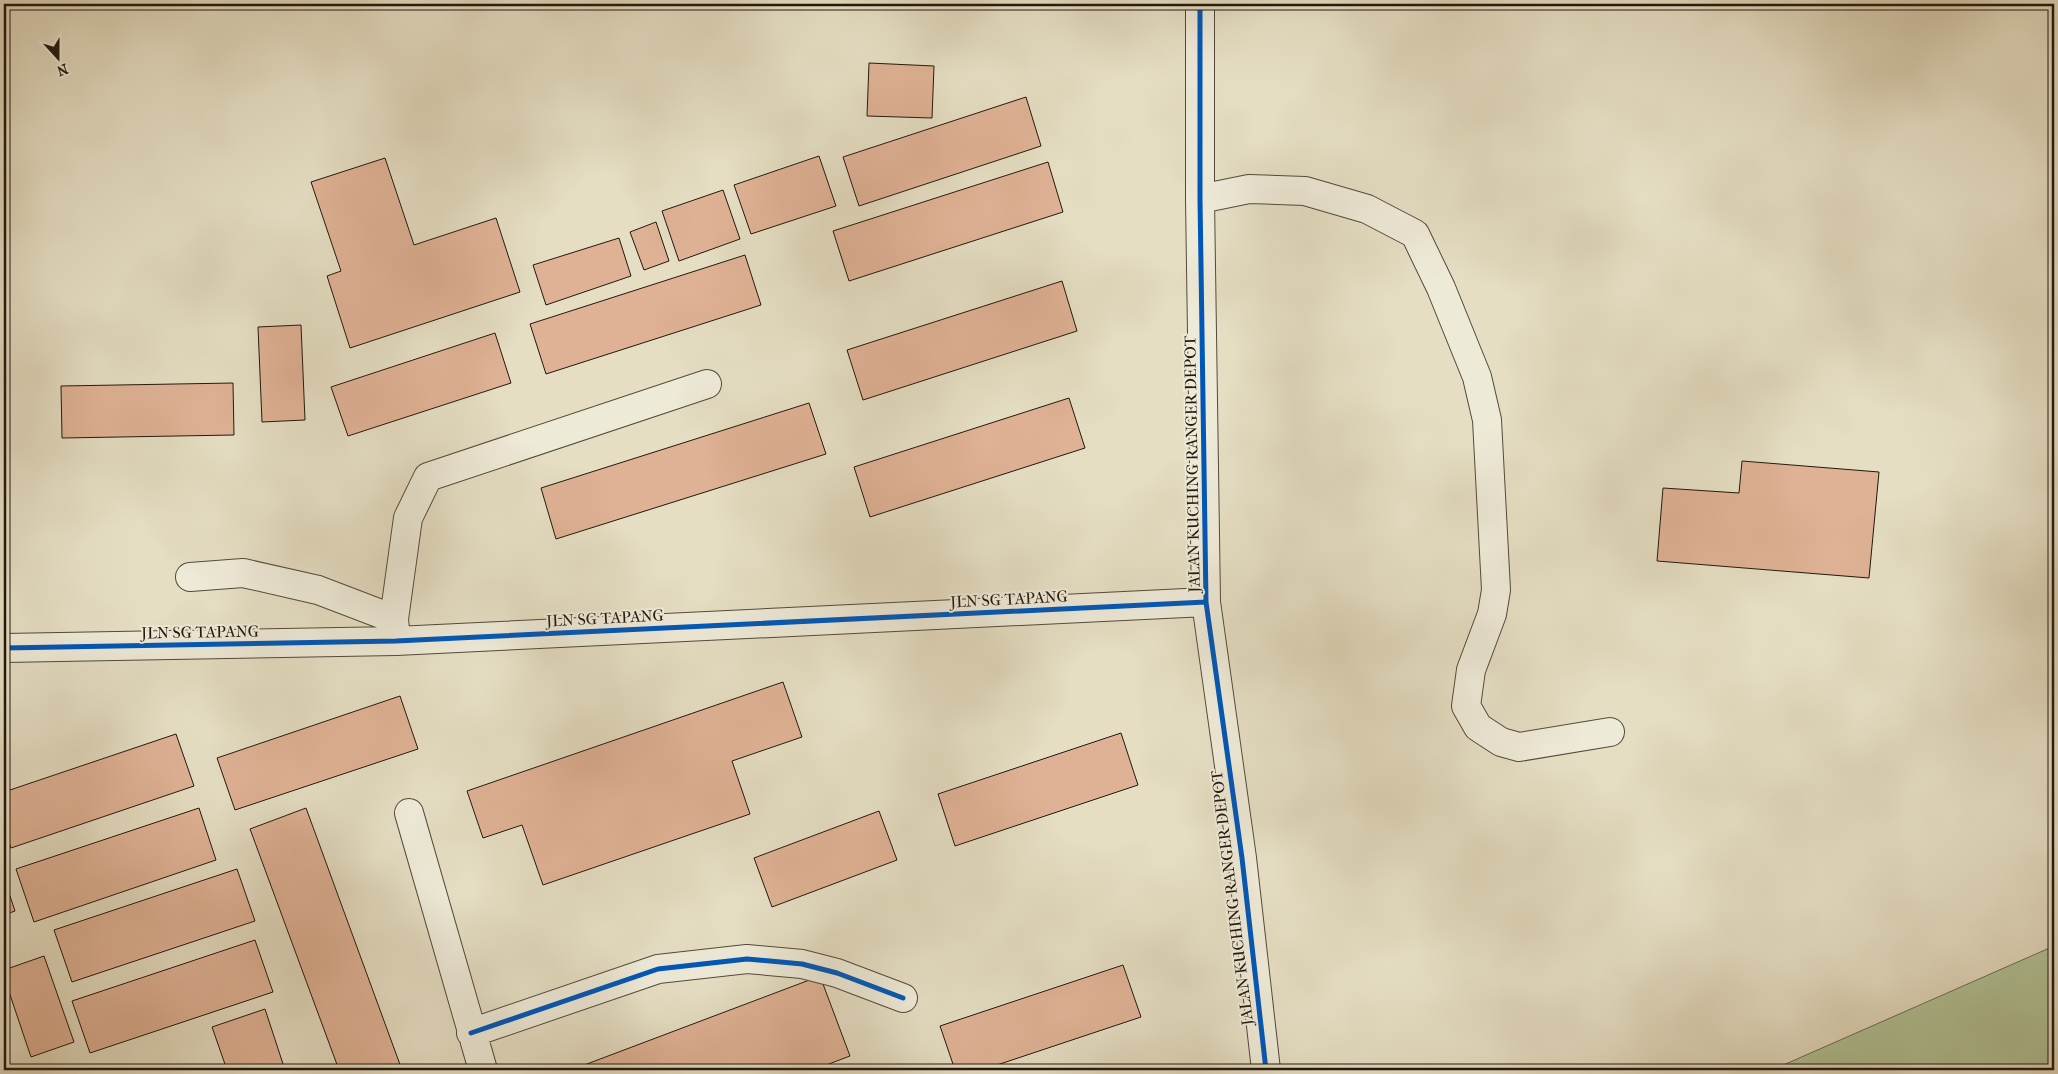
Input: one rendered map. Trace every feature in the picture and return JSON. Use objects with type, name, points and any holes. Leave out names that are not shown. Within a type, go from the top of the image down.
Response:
[{"type":"street","name":"JALAN KUCHING RANGER DEPOT","points":[[1200,4],[1200,199],[1206,602],[1242,858],[1266,1070]]},
{"type":"street","points":[[1200,199],[1249,189],[1305,191],[1367,209],[1415,234],[1441,288],[1477,377],[1487,420],[1496,590],[1492,614],[1471,670],[1466,706],[1478,727],[1501,742],[1519,748],[1610,732]]},
{"type":"street","points":[[190,577],[243,573],[318,590],[395,630],[408,518],[428,477],[707,384]]},
{"type":"street","name":"JLN SG TAPANG","points":[[4,648],[395,630],[1206,602]]},
{"type":"street","points":[[409,813],[471,1034],[483,1070]]},
{"type":"street","points":[[471,1034],[658,969],[747,959],[802,964],[828,971],[903,998]]},
{"type":"green space","points":[[2054,946],[2054,1070],[1772,1070]]},
{"type":"building","points":[[869,63],[934,66],[932,118],[867,116]]},
{"type":"building","points":[[1026,97],[1041,146],[859,206],[843,157]]},
{"type":"building","points":[[819,156],[836,206],[751,234],[734,185]]},
{"type":"building","points":[[385,158],[414,245],[496,218],[520,292],[350,348],[327,276],[341,271],[311,182]]},
{"type":"building","points":[[1048,162],[1063,212],[849,281],[833,231]]},
{"type":"building","points":[[723,190],[740,239],[679,261],[662,211]]},
{"type":"building","points":[[656,222],[669,261],[644,270],[630,232]]},
{"type":"building","points":[[619,238],[631,276],[546,305],[533,265]]},
{"type":"building","points":[[745,255],[761,305],[546,374],[530,324]]},
{"type":"building","points":[[1062,281],[1077,331],[863,400],[847,350]]},
{"type":"building","points":[[301,325],[305,420],[262,422],[258,327]]},
{"type":"building","points":[[495,333],[511,383],[348,436],[331,387]]},
{"type":"building","points":[[233,383],[234,435],[62,438],[61,386]]},
{"type":"building","points":[[1069,398],[1085,448],[870,517],[854,467]]},
{"type":"building","points":[[809,403],[826,454],[556,539],[541,488]]},
{"type":"building","points":[[1742,461],[1879,472],[1869,578],[1657,561],[1663,488],[1739,493]]},
{"type":"building","points":[[783,682],[802,737],[732,761],[750,814],[543,885],[522,825],[483,838],[467,791]]},
{"type":"building","points":[[400,696],[418,749],[235,810],[217,758]]},
{"type":"building","points":[[1121,733],[1138,785],[955,846],[938,794]]},
{"type":"building","points":[[176,734],[194,786],[11,848],[4,827],[4,792]]},
{"type":"building","points":[[199,808],[216,860],[34,922],[16,869]]},
{"type":"building","points":[[306,808],[402,1070],[339,1070],[250,829]]},
{"type":"building","points":[[879,811],[897,860],[772,907],[754,858]]},
{"type":"building","points":[[237,869],[255,921],[72,982],[54,930]]},
{"type":"building","points":[[4,878],[15,911],[4,915]]},
{"type":"building","points":[[255,940],[273,992],[90,1053],[72,1001]]},
{"type":"building","points":[[44,956],[74,1042],[31,1057],[4,977],[4,970]]},
{"type":"building","points":[[1123,965],[1141,1017],[982,1070],[955,1070],[940,1026]]},
{"type":"building","points":[[820,976],[850,1056],[813,1070],[571,1070]]},
{"type":"building","points":[[265,1009],[285,1070],[227,1070],[212,1027]]},
{"type":"building","points":[[1139,1066],[1141,1070],[1127,1070]]},
{"type":"cycle path","points":[[1200,4],[1200,199],[1206,602],[1242,858],[1266,1070]]},
{"type":"cycle path","points":[[4,648],[396,641],[1206,602]]},
{"type":"cycle path","points":[[471,1033],[658,969],[747,959],[802,964],[837,973],[903,998]]}]
